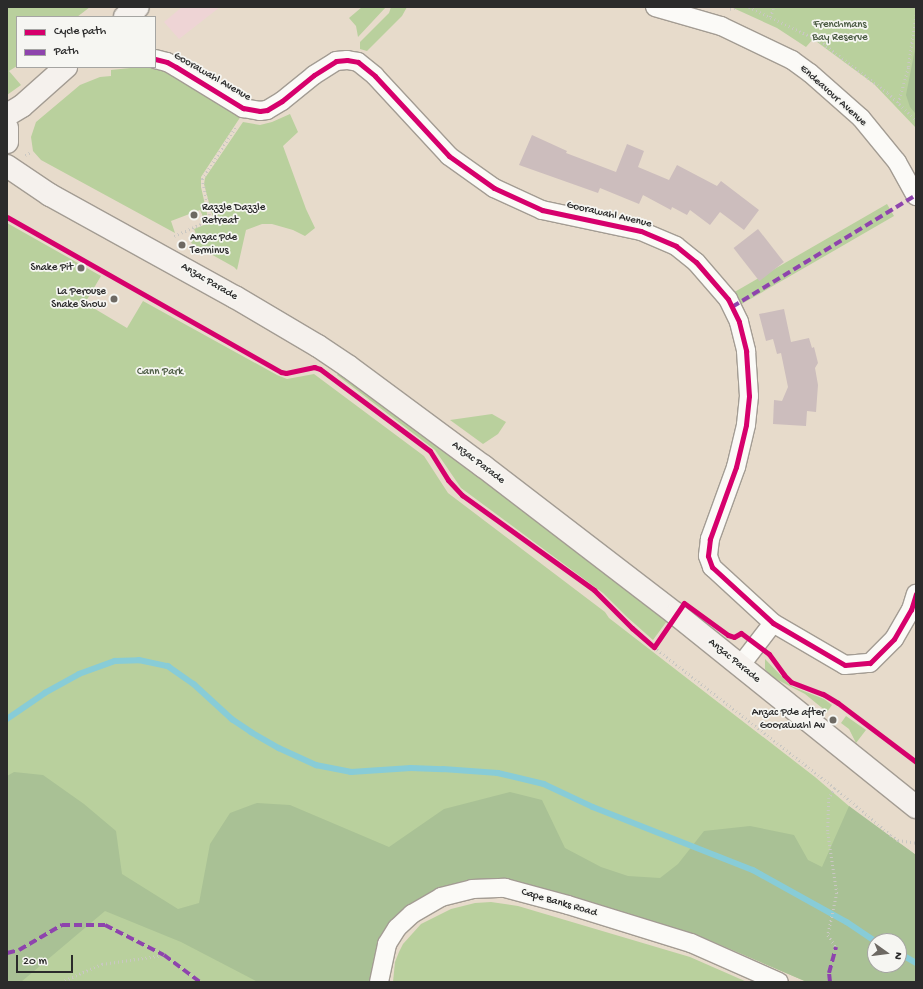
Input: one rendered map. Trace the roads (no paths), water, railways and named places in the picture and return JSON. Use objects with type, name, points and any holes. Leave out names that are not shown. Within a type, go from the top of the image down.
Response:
[{"type":"main road","points":[[126,16],[138,7]]},
{"type":"main road","points":[[7,115],[22,106],[65,68]]},
{"type":"main road","points":[[7,128],[7,142]]},
{"type":"main road","name":"Anzac Parade","points":[[7,166],[50,195],[235,297],[318,346],[349,367],[490,471],[676,614],[916,808]]},
{"type":"street","name":"Endeavour Avenue","points":[[655,7],[720,26],[792,60],[810,73],[861,118],[897,162],[916,196]]},
{"type":"street","name":"Goorawahl Avenue","points":[[156,59],[167,62],[243,108],[251,110],[267,110],[282,101],[314,75],[336,61],[347,60],[358,62],[375,76],[449,156],[494,188],[542,210],[654,235],[676,246],[696,262],[728,300],[739,322],[746,351],[748,381],[748,410],[740,453],[730,487],[710,539],[708,556],[714,570],[773,623]]},
{"type":"street","points":[[740,666],[773,623],[846,665],[870,663],[894,640],[911,610],[916,594]]},
{"type":"street","name":"Cape Banks Road","points":[[379,982],[386,944],[397,928],[412,914],[441,897],[472,888],[505,888],[568,905],[691,944],[779,982]]},
{"type":"waterway","points":[[7,719],[45,693],[79,674],[115,661],[139,660],[168,666],[194,684],[232,719],[251,732],[279,748],[316,765],[351,772],[411,768],[498,773],[544,784],[593,807],[753,870],[847,922],[867,936]]},
{"type":"waterway","points":[[907,958],[916,963]]},
{"type":"place","name":"Razzle Dazzle Retreat","points":[[194,215]]},
{"type":"place","name":"Anzac Pde Terminus","points":[[182,245]]},
{"type":"place","name":"Snake Pit","points":[[81,268]]},
{"type":"place","name":"La Perouse Snake Show","points":[[114,299]]},
{"type":"place","name":"Anzac Pde after Goorawahl Av","points":[[833,720]]},
{"type":"park label","name":"Frenchmans Bay Reserve","points":[[840,32]]},
{"type":"park label","name":"Cann Park","points":[[160,372]]}]
